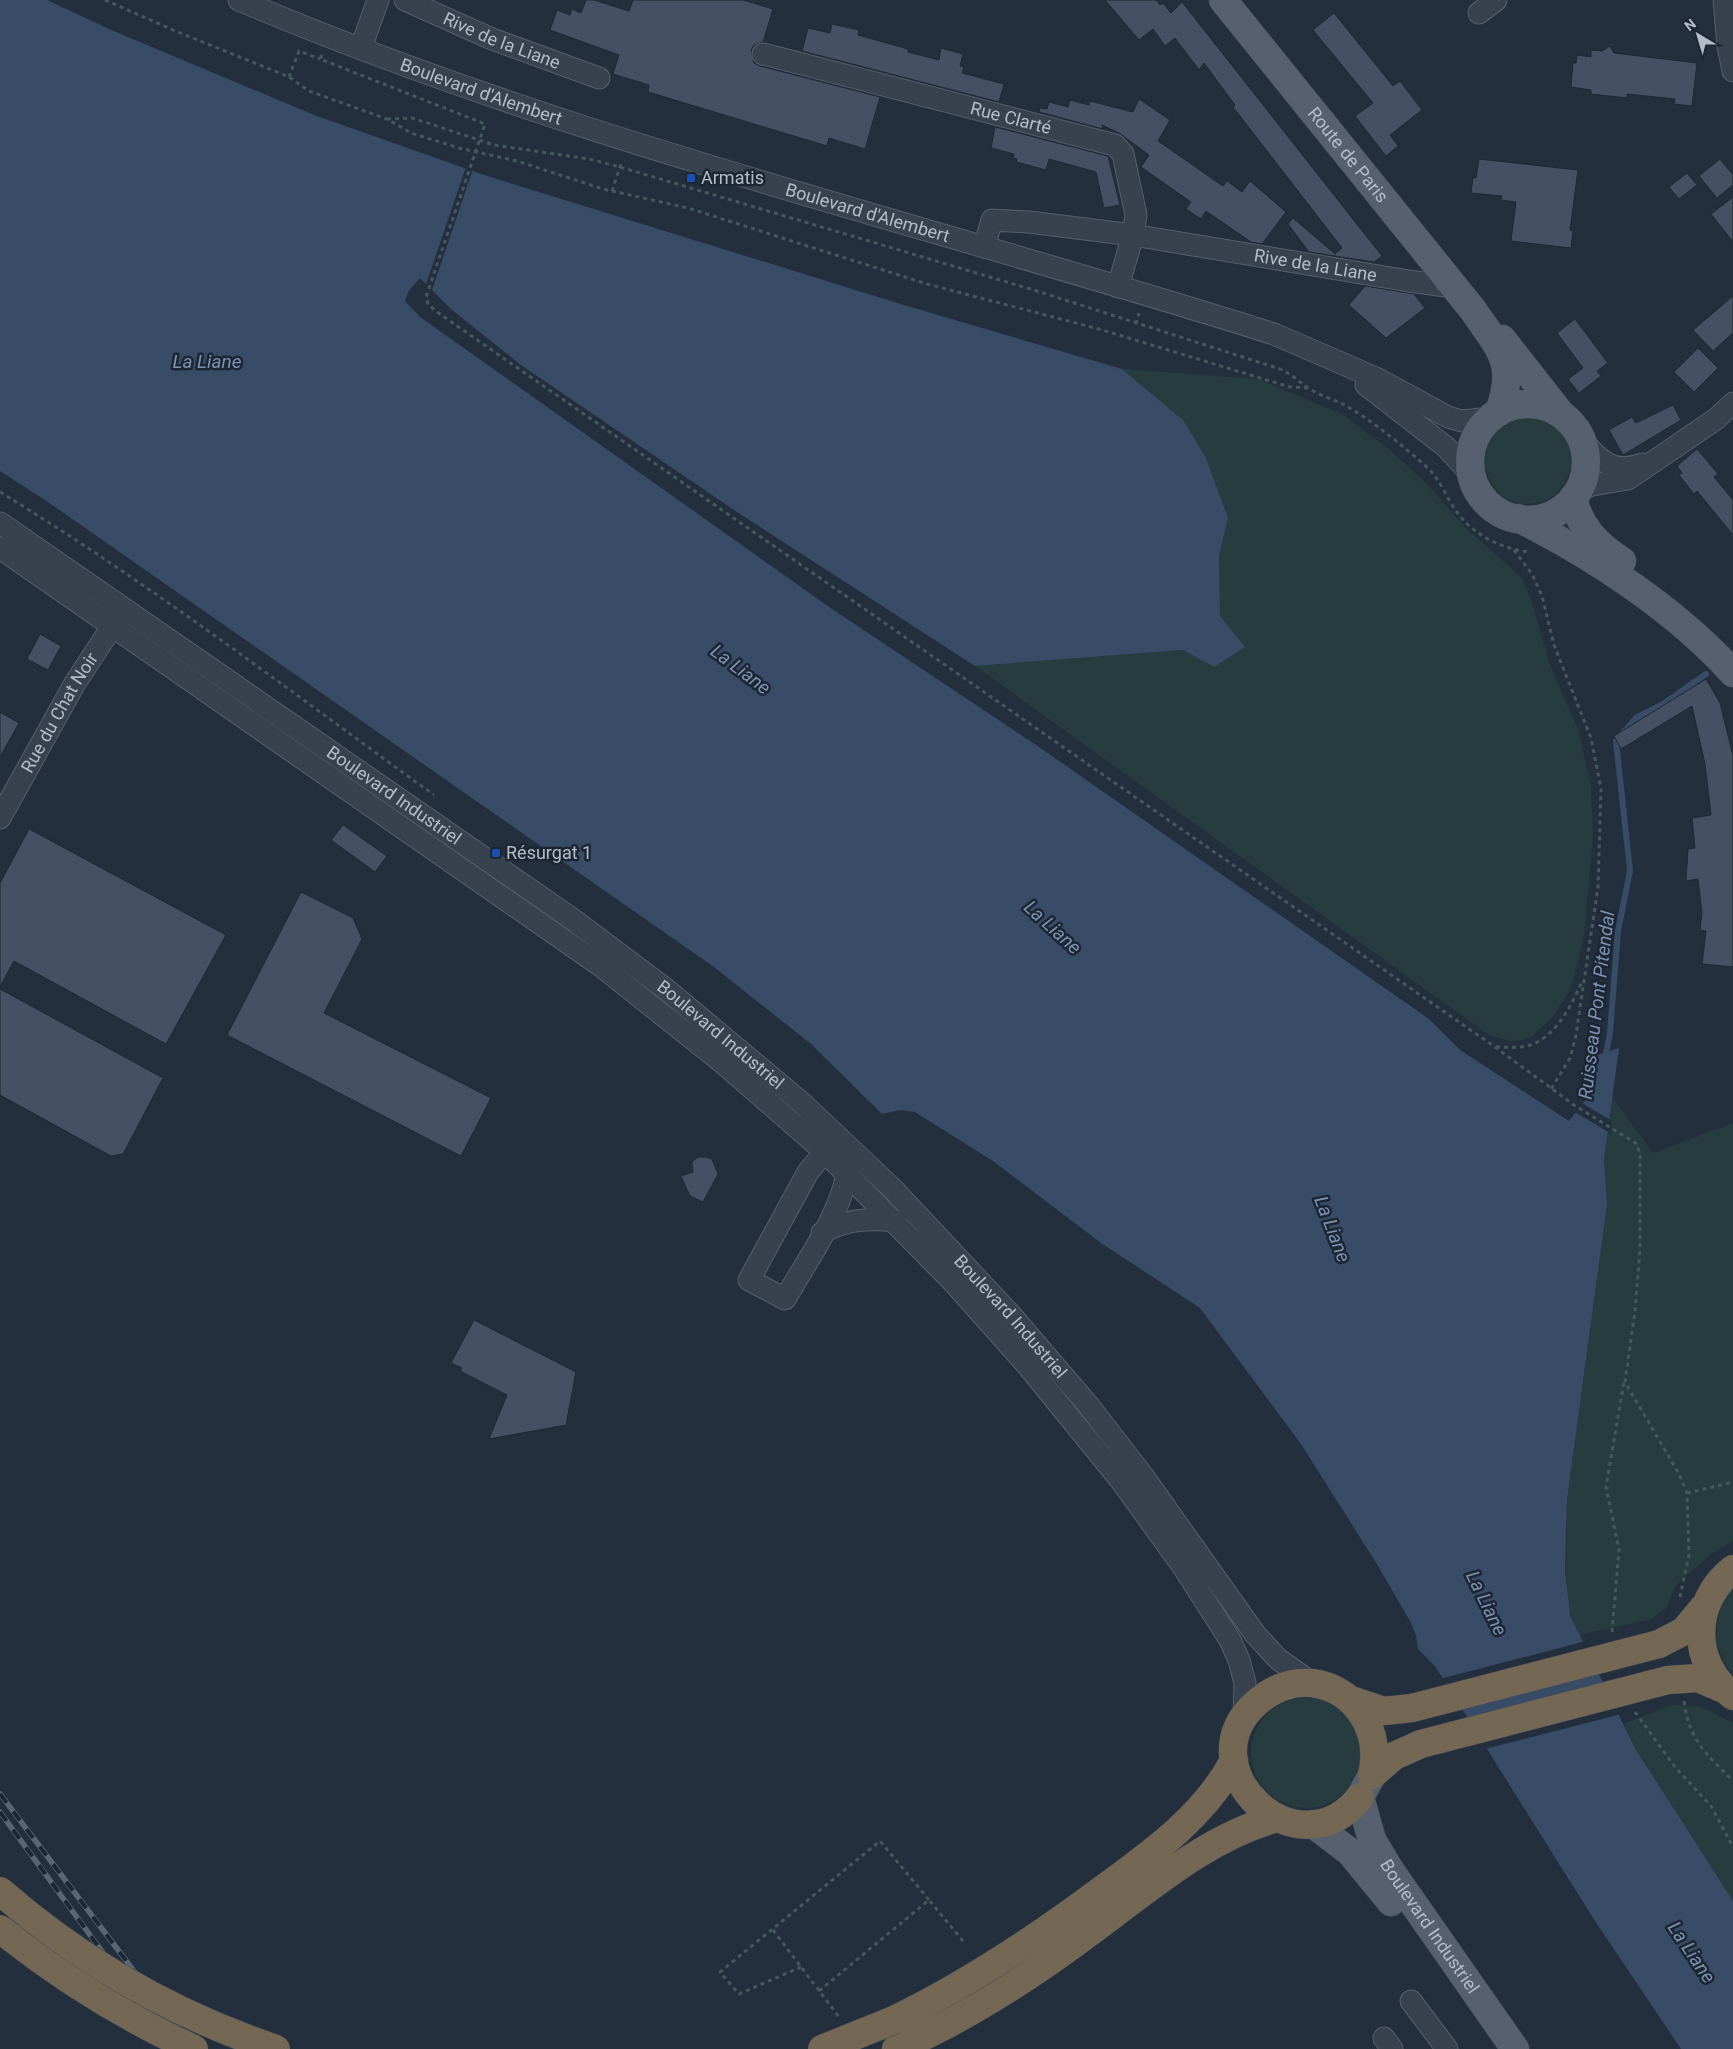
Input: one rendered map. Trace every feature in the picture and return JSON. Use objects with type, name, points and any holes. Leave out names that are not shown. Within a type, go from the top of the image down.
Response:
[{"type":"highway","points":[[1729,1693],[1698,1678],[1676,1686],[1421,1744],[1394,1756],[1341,1814],[1312,1824],[1292,1823],[1262,1810],[1248,1795],[1240,1780],[1234,1760],[1236,1738],[1244,1718],[1253,1706],[1269,1693],[1292,1684],[1312,1683],[1331,1688],[1351,1700],[1384,1711],[1412,1708],[1659,1644],[1681,1633],[1691,1605],[1714,1588],[1733,1569]]},
{"type":"highway","points":[[1691,1605],[1700,1634],[1703,1654],[1712,1673],[1729,1693]]},
{"type":"highway","points":[[1351,1700],[1365,1717],[1373,1737],[1375,1754],[1366,1786]]},
{"type":"highway","points":[[822,2049],[894,2020],[986,1971],[1052,1927],[1136,1864],[1179,1828],[1220,1785],[1234,1760]]},
{"type":"highway","points":[[904,2046],[961,2016],[1027,1976],[1195,1855],[1245,1829],[1277,1818]]},
{"type":"highway","points":[[0,1891],[71,1946],[138,1988],[201,2020],[276,2049]]},
{"type":"highway","points":[[0,1929],[66,1978],[101,2000],[194,2049]]},
{"type":"main road","name":"Route de Paris","points":[[1223,0],[1453,286],[1496,344],[1506,366],[1506,390],[1494,415]]},
{"type":"main road","name":"Route de Paris","points":[[1472,310],[1518,357],[1560,413]]},
{"type":"main road","points":[[1527,404],[1547,407],[1560,413],[1573,425],[1582,440],[1586,468],[1576,494],[1559,510],[1546,516],[1533,519],[1518,518],[1504,514],[1487,502],[1478,489],[1472,475],[1471,459],[1474,444],[1480,430],[1494,415],[1512,406],[1527,404]]},
{"type":"main road","points":[[1576,494],[1583,524],[1598,544],[1674,596],[1733,648]]},
{"type":"main road","points":[[1518,518],[1568,546],[1644,595],[1693,634],[1733,673]]},
{"type":"main road","name":"Boulevard Industriel","points":[[1366,1786],[1367,1827],[1376,1848],[1515,2049]]},
{"type":"main road","name":"Boulevard Industriel","points":[[1312,1824],[1336,1839],[1360,1863],[1415,1936],[1494,2049]]},
{"type":"street","name":"Boulevard d'Alembert","points":[[239,0],[477,92],[598,132],[1274,334],[1378,379],[1448,417],[1462,421],[1494,415]]},
{"type":"street","points":[[361,48],[378,0]]},
{"type":"street","name":"Rive de la Liane","points":[[406,0],[492,39],[599,78]]},
{"type":"street","points":[[1479,13],[1496,0]]},
{"type":"street","points":[[1724,0],[1728,46],[1733,71]]},
{"type":"street","name":"Rue Clarté","points":[[763,54],[1116,145],[1124,154],[1135,206],[1133,235],[1118,287]]},
{"type":"street","name":"Rive de la Liane","points":[[984,247],[992,220],[1029,222],[1133,235],[1409,281],[1453,286]]},
{"type":"street","name":"Boulevard d'Alembert","points":[[1328,357],[1436,438],[1458,458],[1472,475]]},
{"type":"street","points":[[1576,494],[1592,485],[1628,479],[1716,419],[1733,403]]},
{"type":"street","points":[[1582,440],[1607,464],[1622,469],[1659,457]]},
{"type":"street","name":"Boulevard Industriel","points":[[0,523],[118,617]]},
{"type":"street","name":"Boulevard Industriel","points":[[0,548],[118,617],[604,942],[733,1043],[838,1145],[951,1249],[1056,1366],[1165,1506],[1255,1634],[1278,1659],[1312,1683]]},
{"type":"street","name":"Rue du Chat Noir","points":[[0,818],[75,682],[118,617]]},
{"type":"street","points":[[838,1145],[848,1174],[836,1206],[785,1298],[749,1280],[801,1184],[838,1145]]},
{"type":"street","name":"Boulevard Industriel","points":[[848,1174],[896,1221],[961,1290],[1042,1383],[1122,1482],[1184,1568],[1225,1630],[1239,1660],[1245,1683],[1244,1718]]},
{"type":"street","points":[[822,1233],[852,1221],[871,1219],[896,1221]]},
{"type":"street","points":[[1411,2001],[1447,2049]]},
{"type":"path","points":[[105,0],[172,30],[289,77],[309,91],[387,118],[411,133],[475,152],[517,161],[612,191],[688,208],[926,284],[1100,329],[1290,387],[1308,388]]},
{"type":"path","points":[[320,59],[324,49]]},
{"type":"path","points":[[289,77],[299,51],[485,124],[426,297],[432,308],[1495,1047],[1574,1105],[1634,1141],[1639,1149],[1640,1156],[1640,1249],[1635,1311],[1625,1382],[1606,1486],[1619,1550],[1616,1585]]},
{"type":"path","points":[[387,118],[412,118],[479,141],[589,159],[620,167],[970,270],[1254,360],[1295,376],[1308,388],[1342,404],[1371,422],[1435,476],[1455,510],[1470,527],[1496,544],[1513,550],[1535,552]]},
{"type":"path","points":[[612,191],[623,160]]},
{"type":"path","points":[[1513,550],[1532,574],[1542,596],[1554,646],[1591,738],[1599,774],[1602,820],[1599,880],[1574,1047],[1565,1068],[1551,1089]]},
{"type":"path","points":[[1495,1047],[1527,1046],[1542,1038],[1568,1011],[1583,977]]},
{"type":"path","points":[[1625,1382],[1679,1474],[1687,1493],[1691,1605]]},
{"type":"path","points":[[1687,1493],[1733,1482]]},
{"type":"path","points":[[1676,1686],[1693,1737],[1733,1781]]},
{"type":"path","points":[[1660,1748],[1683,1777],[1711,1806],[1733,1847]]},
{"type":"path","points":[[802,1967],[739,1994],[720,1972],[880,1841],[963,1941]]},
{"type":"path","points":[[819,1991],[929,1900]]},
{"type":"path","points":[[773,1930],[841,2019]]},
{"type":"green space","points":[[1122,369],[1258,379],[1342,414],[1390,450],[1429,486],[1464,526],[1522,578],[1532,603],[1549,662],[1579,732],[1591,787],[1593,835],[1584,936],[1574,978],[1569,992],[1551,1019],[1532,1036],[1510,1041],[1489,1035],[975,666],[1183,650],[1214,667],[1220,616],[1219,556],[1228,518],[1183,420]]},
{"type":"green space","points":[[1528,418],[1545,421],[1559,430],[1568,444],[1571,461],[1568,478],[1559,492],[1545,501],[1528,504],[1511,501],[1497,492],[1488,478],[1485,461],[1488,444],[1497,430],[1511,421]]},
{"type":"green space","points":[[1612,1097],[1653,1153],[1733,1123],[1733,1541],[1711,1554],[1676,1585],[1666,1608],[1652,1619],[1580,1635],[1570,1615],[1566,1593],[1567,1499],[1607,1205],[1604,1159]]},
{"type":"green space","points":[[1733,1589],[1733,1674],[1721,1654],[1716,1632],[1721,1609]]},
{"type":"green space","points":[[1306,1698],[1327,1702],[1345,1714],[1357,1732],[1361,1753],[1357,1774],[1345,1792],[1327,1804],[1306,1808],[1285,1804],[1267,1792],[1255,1774],[1251,1753],[1255,1732],[1267,1714],[1285,1702]]},
{"type":"green space","points":[[1671,1705],[1702,1707],[1733,1723],[1733,1901],[1635,1748],[1624,1724]]},
{"type":"water","name":"La Liane","points":[[0,0],[47,0],[109,29],[314,115],[487,176],[904,305],[1122,369],[1183,420],[1206,458],[1228,518],[1219,556],[1220,616],[1245,647],[1214,667],[1183,650],[975,666],[737,512],[521,365],[451,309],[420,278],[408,292],[405,301],[420,317],[832,609],[1039,747],[1429,1019],[1460,1050],[1569,1121],[1587,1098],[1597,1055],[1619,1048],[1604,1159],[1607,1205],[1567,1499],[1565,1571],[1570,1615],[1635,1748],[1733,1901],[1733,2049],[1681,2049],[1593,1918],[1435,1666],[1418,1649],[1416,1635],[1410,1621],[1375,1561],[1301,1444],[1200,1308],[1101,1243],[993,1161],[915,1112],[900,1110],[882,1114],[811,1044],[714,967],[48,502],[0,471]]},
{"type":"pier","points":[[466,167],[473,169],[431,293],[425,287]]},
{"type":"pier","points":[[1580,1102],[1612,1121],[1610,1133],[1573,1111]]},
{"type":"pier","points":[[1586,1641],[1601,1673],[1460,1710],[1440,1679]]},
{"type":"pier","points":[[1606,1683],[1622,1714],[1485,1749],[1466,1719]]},
{"type":"building","points":[[586,0],[594,0],[629,11],[633,0],[743,0],[773,9],[763,42],[754,45],[751,50],[754,63],[880,97],[865,149],[829,138],[827,146],[648,92],[649,85],[613,74],[619,55],[550,30],[557,10],[570,15],[572,9],[581,13]]},
{"type":"building","points":[[1105,0],[1156,0],[1160,5],[1163,3],[1171,13],[1182,2],[1382,256],[1374,262],[1309,252],[1288,224],[1293,218],[1335,254],[1342,248],[1233,107],[1235,105],[1204,63],[1199,70],[1175,38],[1165,46],[1153,29],[1139,40]]},
{"type":"building","points":[[1334,13],[1393,86],[1400,81],[1422,110],[1390,135],[1398,146],[1386,156],[1355,116],[1373,103],[1313,30]]},
{"type":"building","points":[[832,24],[859,30],[858,35],[939,60],[941,48],[963,54],[960,66],[964,67],[962,73],[1004,84],[999,102],[802,51],[808,28],[830,33]]},
{"type":"building","points":[[1610,46],[1614,53],[1697,63],[1692,106],[1674,104],[1675,99],[1627,94],[1627,98],[1591,94],[1591,90],[1571,87],[1573,63],[1576,63],[1577,55],[1591,57],[1591,50],[1602,51]]},
{"type":"building","points":[[1139,99],[1170,120],[1158,141],[1223,186],[1227,181],[1242,192],[1250,181],[1286,212],[1262,244],[1251,242],[1206,211],[1201,219],[1186,209],[1191,202],[1141,167],[1149,155],[1119,133],[1102,125],[1103,129],[1039,112],[1040,108],[1047,109],[1049,102],[1068,107],[1070,100],[1089,105],[1090,101],[1133,112]]},
{"type":"building","points":[[995,127],[1108,156],[1120,205],[1104,208],[1096,172],[1049,159],[1046,170],[1016,162],[1017,159],[1013,158],[1014,154],[991,148]]},
{"type":"building","points":[[1479,159],[1578,170],[1570,230],[1573,231],[1571,248],[1511,241],[1516,202],[1501,200],[1502,196],[1471,193]]},
{"type":"building","points":[[1720,159],[1733,175],[1733,185],[1717,198],[1699,176]]},
{"type":"building","points":[[1687,173],[1697,185],[1679,199],[1669,187]]},
{"type":"building","points":[[1733,197],[1733,242],[1711,214]]},
{"type":"building","points":[[1365,286],[1414,294],[1425,308],[1386,338],[1349,305]]},
{"type":"building","points":[[1733,296],[1733,333],[1713,351],[1693,330]]},
{"type":"building","points":[[1575,319],[1608,363],[1597,371],[1601,376],[1579,393],[1568,379],[1583,368],[1557,333]]},
{"type":"building","points":[[1698,348],[1718,368],[1694,392],[1674,372]]},
{"type":"building","points":[[1673,405],[1681,420],[1623,455],[1609,430],[1632,417],[1636,423]]},
{"type":"building","points":[[1697,449],[1718,474],[1714,477],[1733,500],[1733,535],[1697,491],[1694,494],[1679,475],[1682,473],[1677,466]]},
{"type":"building","points":[[40,634],[61,646],[48,670],[27,659]]},
{"type":"building","points":[[1706,679],[1720,703],[1733,756],[1733,967],[1702,964],[1706,931],[1700,930],[1702,913],[1698,879],[1686,881],[1688,849],[1695,848],[1692,818],[1711,815],[1705,764],[1692,706],[1621,749],[1614,736]]},
{"type":"building","points":[[0,712],[19,723],[0,757]]},
{"type":"building","points":[[343,825],[387,856],[375,872],[331,840]]},
{"type":"building","points":[[29,829],[226,935],[166,1044],[14,961],[0,987],[0,883]]},
{"type":"building","points":[[301,892],[353,918],[362,939],[324,1013],[491,1098],[461,1156],[227,1035]]},
{"type":"building","points":[[0,989],[163,1078],[123,1154],[111,1156],[0,1095]]},
{"type":"building","points":[[698,1157],[712,1159],[718,1174],[703,1202],[690,1196],[681,1176],[693,1172],[692,1162]]},
{"type":"building","points":[[474,1320],[576,1372],[566,1425],[489,1439],[507,1395],[460,1371],[462,1368],[451,1363]]},
{"type":"waterway","name":"Ruisseau Pont Pitendal","points":[[1605,1059],[1610,1033],[1618,931],[1630,871],[1616,741],[1636,718],[1663,704],[1706,674]]},
{"type":"railway","points":[[0,1794],[193,2049]]},
{"type":"railway","points":[[0,1812],[120,1976],[179,2049]]},
{"type":"place","name":"Armatis","points":[[691,178]]},
{"type":"place","name":"Résurgat 1","points":[[496,853]]}]
